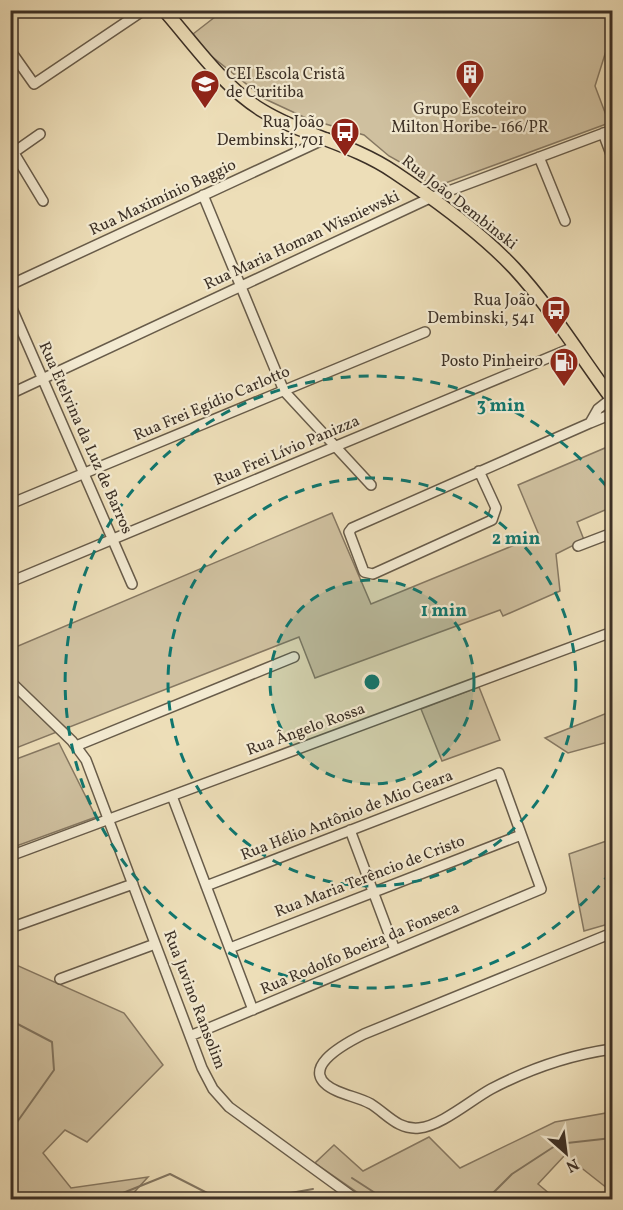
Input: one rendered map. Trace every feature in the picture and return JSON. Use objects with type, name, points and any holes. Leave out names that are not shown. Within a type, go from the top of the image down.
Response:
[{"type":"main road","name":"Rua João Dembinski","points":[[164,10],[222,76],[252,103],[276,118],[375,159],[430,198],[502,256],[534,291],[612,399]]},
{"type":"street","points":[[10,50],[34,84],[144,10]]},
{"type":"street","points":[[608,131],[612,157]]},
{"type":"street","name":"Rua Maria Homan Wisniewski","points":[[10,394],[430,198],[608,131]]},
{"type":"street","points":[[40,134],[12,154],[43,201]]},
{"type":"street","name":"Rua Maximínio Baggio","points":[[10,285],[327,138]]},
{"type":"street","points":[[538,157],[565,221]]},
{"type":"street","points":[[203,195],[284,390],[371,485]]},
{"type":"street","name":"Rua Etelvina da Luz de Barros","points":[[10,304],[132,584]]},
{"type":"street","name":"Rua Frei Egídio Carlotto","points":[[10,504],[425,332]]},
{"type":"street","name":"Rua Frei Lívio Panizza","points":[[10,582],[574,347]]},
{"type":"street","points":[[590,423],[598,409],[612,399]]},
{"type":"street","points":[[479,471],[496,508],[492,520],[373,574],[364,572],[350,530],[479,471],[612,414]]},
{"type":"street","points":[[579,546],[612,533]]},
{"type":"street","name":"Rua Ângelo Rossa","points":[[10,856],[612,632]]},
{"type":"street","points":[[76,746],[294,657]]},
{"type":"street","name":"Rua Juvino Ransolim","points":[[10,681],[76,746],[89,767],[207,1079],[221,1099],[357,1200]]},
{"type":"street","name":"Rua Hélio Antônio de Mio Geara","points":[[206,886],[499,773],[521,835]]},
{"type":"street","points":[[172,796],[253,1010]]},
{"type":"street","points":[[351,830],[395,950]]},
{"type":"street","name":"Rua Rodolfo Boeira da Fonseca","points":[[190,1036],[541,889],[521,835]]},
{"type":"street","name":"Rua Maria Terêncio de Cristo","points":[[230,948],[521,835]]},
{"type":"street","points":[[10,928],[133,884]]},
{"type":"street","points":[[612,933],[356,1038],[327,1056],[320,1071],[322,1078],[336,1091],[371,1104],[400,1125],[419,1128],[437,1122],[492,1088],[533,1070],[577,1055],[612,1049]]},
{"type":"street","points":[[60,979],[155,944]]},
{"type":"shaded area","points":[[224,10],[612,11],[612,32],[595,86],[609,123],[432,188],[416,171],[389,156],[364,135],[308,119],[265,99],[210,55],[193,34]]},
{"type":"shaded area","points":[[612,445],[612,507],[577,522],[584,540],[556,554],[560,591],[503,616],[500,610],[315,678],[299,637],[11,750],[11,649],[332,513],[371,604],[539,535],[518,485]]},
{"type":"shaded area","points":[[479,687],[500,740],[442,761],[421,709]]},
{"type":"shaded area","points":[[612,711],[612,741],[568,753],[545,738]]},
{"type":"shaded area","points":[[59,743],[96,817],[11,848],[11,761]]},
{"type":"shaded area","points":[[612,839],[612,923],[584,931],[569,854]]},
{"type":"shaded area","points":[[11,959],[16,965],[124,1013],[163,1065],[87,1142],[65,1130],[43,1153],[71,1188],[148,1177],[128,1199],[11,1199]]},
{"type":"shaded area","points":[[612,1112],[612,1192],[565,1155],[538,1184],[557,1200],[367,1199],[315,1163],[334,1145],[363,1171],[429,1137],[460,1168],[555,1122]]},
{"type":"waterway","points":[[10,1020],[52,1042],[54,1070],[10,1132]]},
{"type":"waterway","points":[[486,1200],[512,1174],[558,1144],[612,1138]]},
{"type":"waterway","points":[[10,1193],[113,1197],[170,1174],[221,1200]]},
{"type":"waterway","points":[[352,1178],[386,1200]]},
{"type":"waterway","points":[[252,1200],[313,1189]]},
{"type":"place","name":"Grupo Escoteiro Milton Horibe- 166/PR","points":[[470,100]]},
{"type":"place","name":"CEI Escola Cristã de Curitiba","points":[[205,110]]},
{"type":"place","name":"Rua João Dembinski, 701","points":[[345,158]]},
{"type":"place","name":"Rua João Dembinski, 541","points":[[556,336]]},
{"type":"place","name":"Posto Pinheiro","points":[[564,388]]}]
